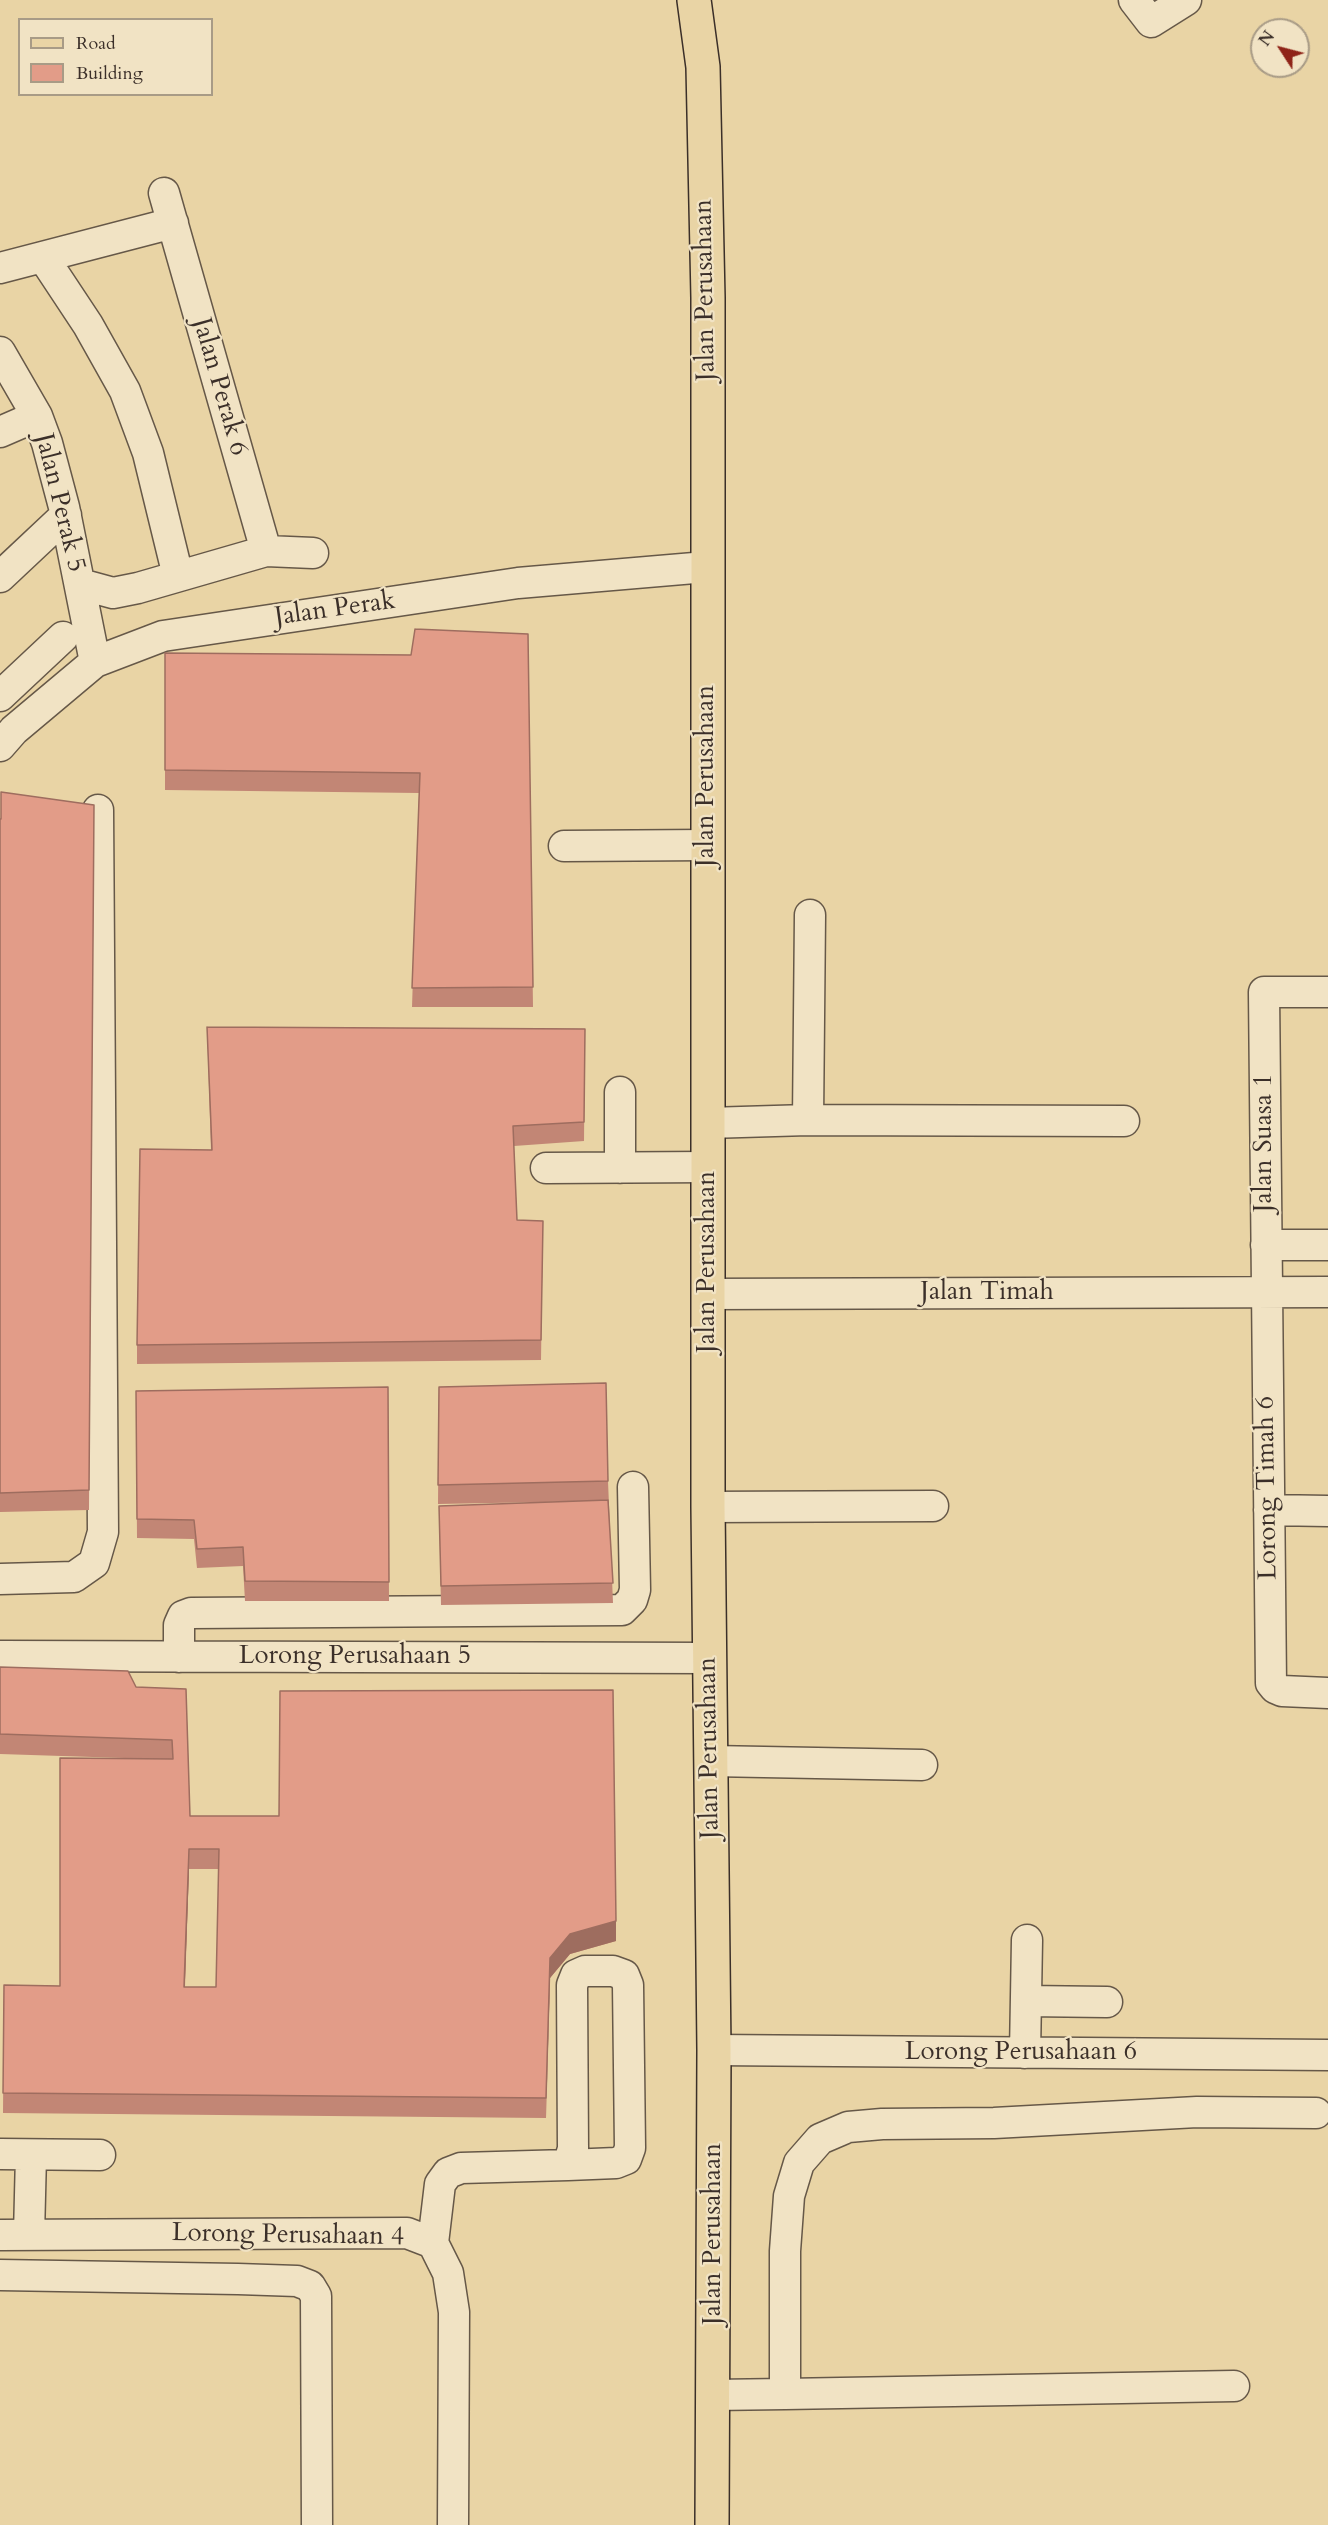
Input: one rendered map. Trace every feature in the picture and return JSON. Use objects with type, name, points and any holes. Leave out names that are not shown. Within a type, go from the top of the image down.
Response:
[{"type":"main road","name":"Jalan Perusahaan","points":[[694,0],[703,67],[708,298],[706,567],[708,1507],[714,2050],[712,2525]]},
{"type":"street","points":[[1134,0],[1151,22],[1186,0]]},
{"type":"street","name":"Jalan Perak 6","points":[[164,192],[266,551]]},
{"type":"street","points":[[0,268],[173,223]]},
{"type":"street","points":[[44,256],[88,325],[125,391],[148,453],[178,576]]},
{"type":"street","name":"Jalan Perak 5","points":[[0,352],[37,416],[47,443],[66,515],[95,662]]},
{"type":"street","points":[[0,432],[37,416]]},
{"type":"street","points":[[0,577],[66,515]]},
{"type":"street","points":[[80,584],[113,593],[266,551],[313,553]]},
{"type":"street","name":"Jalan Perak","points":[[0,746],[14,730],[95,662],[163,636],[518,583],[706,567]]},
{"type":"street","points":[[0,696],[63,637]]},
{"type":"street","points":[[0,1579],[74,1577],[94,1563],[103,1532],[98,810]]},
{"type":"street","points":[[564,846],[707,845]]},
{"type":"street","points":[[808,1120],[810,915]]},
{"type":"street","name":"Jalan Suasa 1","points":[[1266,1293],[1264,992],[1328,992]]},
{"type":"street","points":[[620,1092],[620,1168]]},
{"type":"street","points":[[708,1123],[808,1120],[1124,1121]]},
{"type":"street","points":[[546,1168],[708,1167]]},
{"type":"street","points":[[1266,1245],[1328,1245]]},
{"type":"street","name":"Jalan Timah","points":[[708,1294],[1328,1292]]},
{"type":"street","name":"Lorong Timah 6","points":[[1266,1293],[1271,1683],[1282,1691],[1328,1693]]},
{"type":"street","points":[[179,1657],[179,1625],[183,1616],[191,1613],[622,1610],[632,1600],[635,1590],[633,1487]]},
{"type":"street","points":[[708,1507],[933,1506]]},
{"type":"street","points":[[1269,1510],[1328,1510]]},
{"type":"street","name":"Lorong Perusahaan 5","points":[[0,1656],[709,1658]]},
{"type":"street","points":[[711,1761],[922,1765]]},
{"type":"street","points":[[1025,2053],[1027,1940]]},
{"type":"street","points":[[433,2243],[440,2184],[448,2173],[461,2168],[568,2165],[616,2163],[626,2159],[630,2148],[628,1985],[624,1975],[613,1971],[585,1971],[576,1975],[572,1985],[573,2149],[568,2165]]},
{"type":"street","points":[[1026,2001],[1107,2002]]},
{"type":"street","name":"Lorong Perusahaan 6","points":[[714,2050],[1328,2055]]},
{"type":"street","points":[[785,2394],[785,2251],[789,2196],[799,2163],[819,2139],[848,2127],[882,2124],[994,2122],[1197,2112],[1316,2113]]},
{"type":"street","points":[[0,2154],[100,2155]]},
{"type":"street","points":[[29,2235],[31,2155]]},
{"type":"street","name":"Lorong Perusahaan 4","points":[[0,2235],[407,2233],[433,2243],[448,2273],[453,2312],[453,2525]]},
{"type":"street","points":[[0,2275],[238,2278],[297,2281],[310,2286],[316,2296],[317,2525]]},
{"type":"street","points":[[713,2395],[1234,2386]]},
{"type":"building","points":[[415,629],[528,634],[533,987],[412,988],[420,773],[165,770],[165,653],[411,655]]},
{"type":"building","points":[[1,792],[94,805],[89,1490],[0,1493]]},
{"type":"building","points":[[207,1027],[585,1029],[584,1122],[513,1126],[517,1220],[543,1221],[541,1340],[137,1345],[140,1149],[212,1150]]},
{"type":"building","points":[[606,1383],[608,1481],[438,1485],[439,1387]]},
{"type":"building","points":[[388,1387],[389,1582],[245,1581],[243,1547],[197,1549],[194,1520],[137,1519],[136,1391]]},
{"type":"building","points":[[608,1500],[613,1583],[441,1586],[439,1506]]},
{"type":"building","points":[[0,1667],[128,1671],[136,1687],[186,1689],[190,1816],[279,1816],[280,1691],[613,1690],[616,1921],[570,1934],[550,1958],[546,2098],[3,2093],[4,1985],[60,1986],[60,1758],[173,1759],[172,1740],[0,1734]],"holes":[[[189,1849],[219,1849],[216,1987],[184,1987]]]}]
